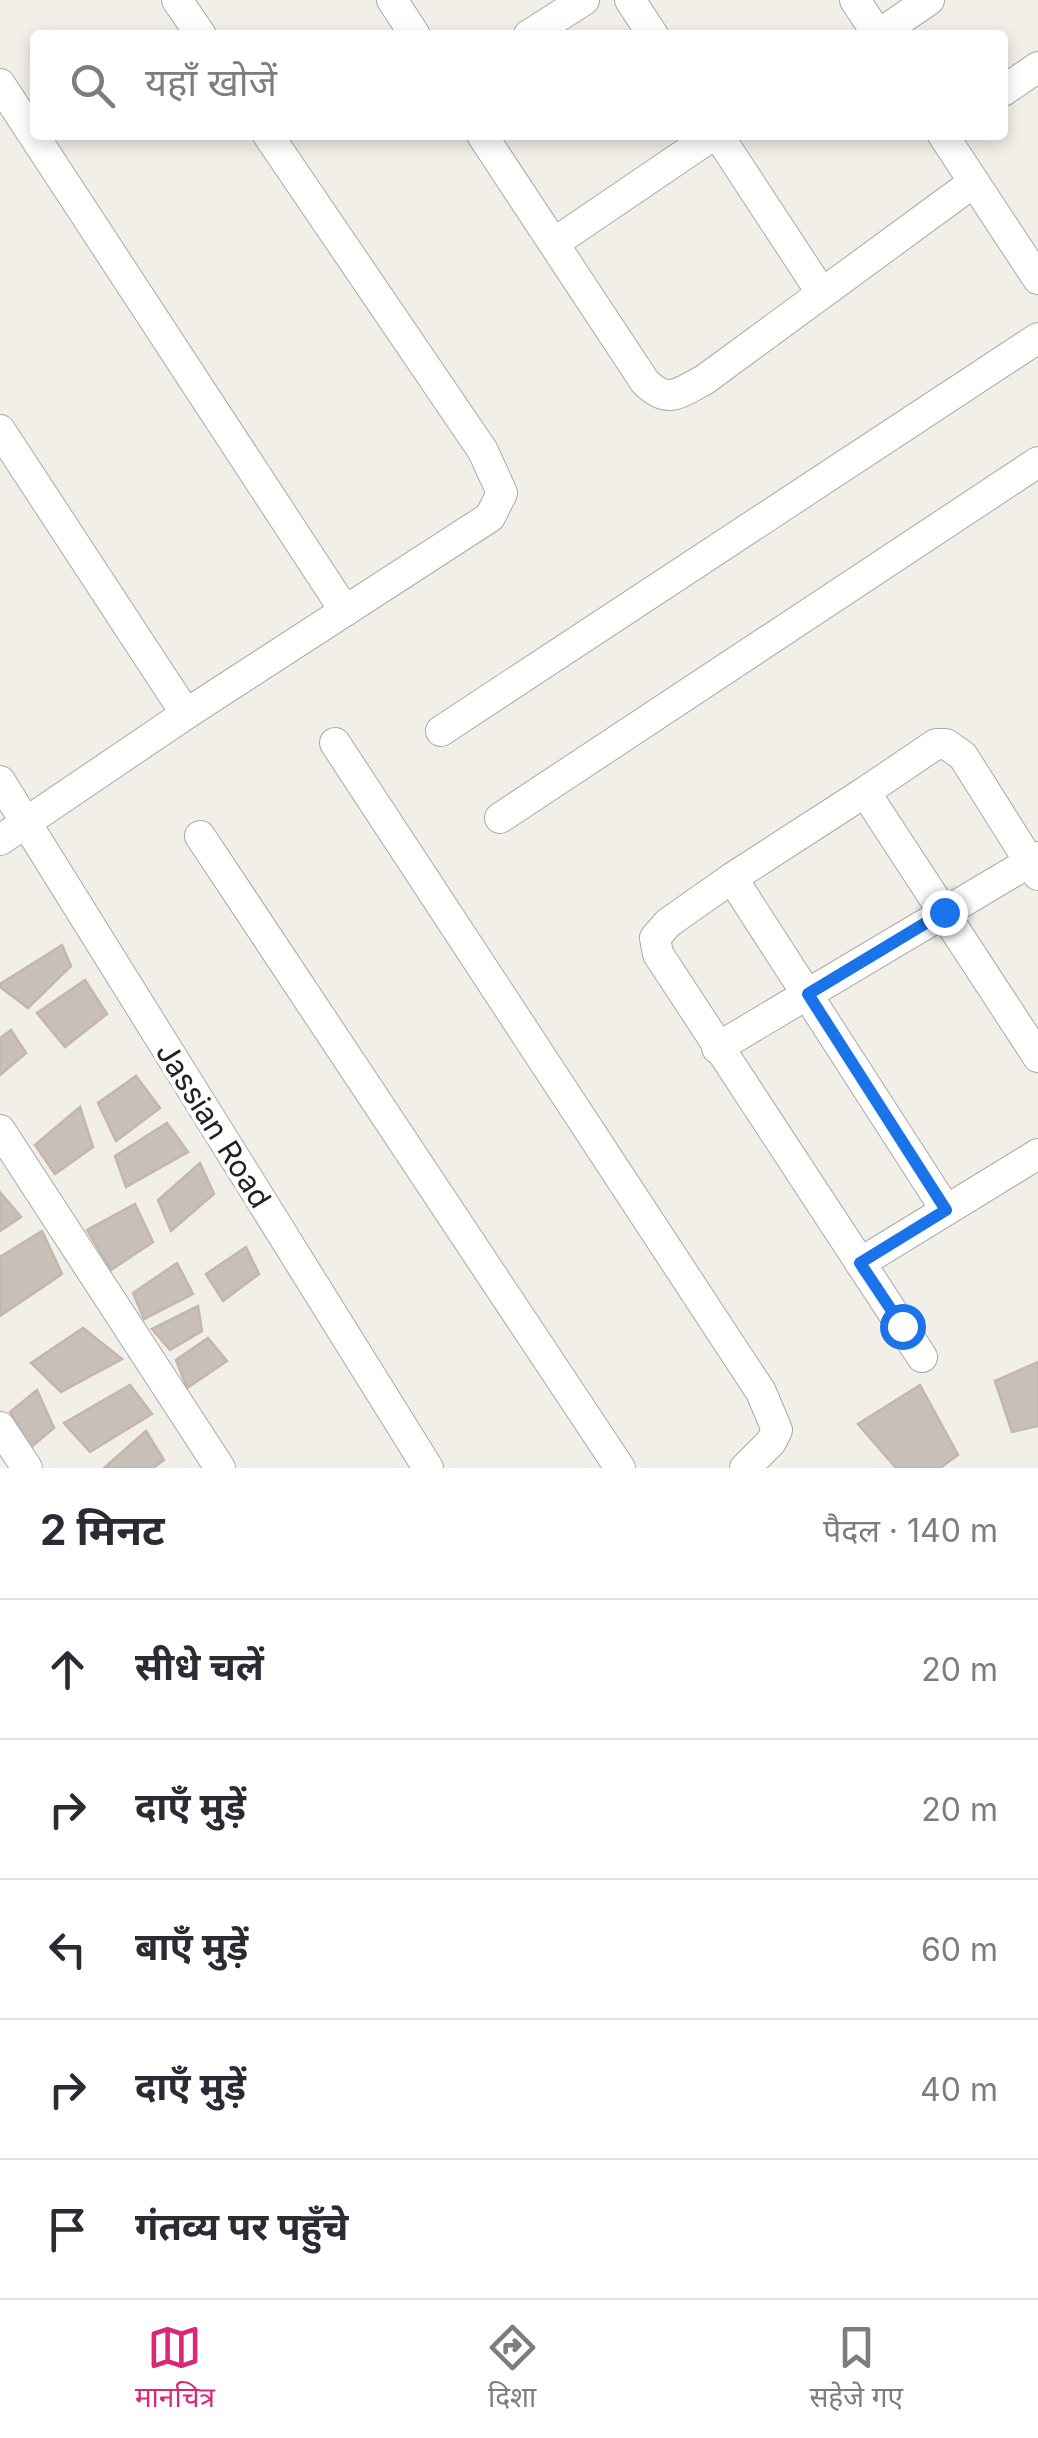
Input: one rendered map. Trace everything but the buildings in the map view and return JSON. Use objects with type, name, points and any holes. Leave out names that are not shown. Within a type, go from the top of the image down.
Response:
[{"type":"street","points":[[177,0],[198,30]]},
{"type":"street","points":[[392,0],[412,30]]},
{"type":"street","points":[[537,30],[584,0]]},
{"type":"street","points":[[630,0],[650,30]]},
{"type":"street","points":[[855,0],[870,30]]},
{"type":"street","points":[[877,30],[930,0]]},
{"type":"street","points":[[1008,88],[1038,67]]},
{"type":"street","points":[[0,84],[30,130]]},
{"type":"street","points":[[37,140],[345,611]]},
{"type":"street","points":[[0,840],[490,517],[502,493],[483,452],[271,140]]},
{"type":"street","points":[[485,140],[645,382],[659,395],[668,397],[704,380],[974,182]]},
{"type":"street","points":[[554,244],[709,140]]},
{"type":"street","points":[[719,140],[821,292]]},
{"type":"street","points":[[947,140],[1035,267]]},
{"type":"street","points":[[441,731],[1038,338]]},
{"type":"street","points":[[0,430],[186,714]]},
{"type":"street","points":[[500,818],[1038,462]]},
{"type":"street","points":[[334,744],[761,1392],[777,1430],[772,1442],[745,1468]]},
{"type":"street","points":[[718,1048],[944,912],[1035,864],[964,756],[946,744],[936,744],[732,878],[668,923],[655,938],[658,954],[718,1048],[922,1357]]},
{"type":"street","name":"Jassian Road","points":[[0,781],[428,1468]]},
{"type":"street","points":[[864,792],[1038,1057]]},
{"type":"street","points":[[200,836],[620,1468]]},
{"type":"street","points":[[732,878],[946,1210]]},
{"type":"street","points":[[0,1130],[220,1468]]},
{"type":"street","points":[[860,1263],[1038,1154]]},
{"type":"street","points":[[0,1427],[27,1468]]},
{"type":"route","points":[[902,1326],[860,1263],[946,1210],[808,994],[944,912]]}]
